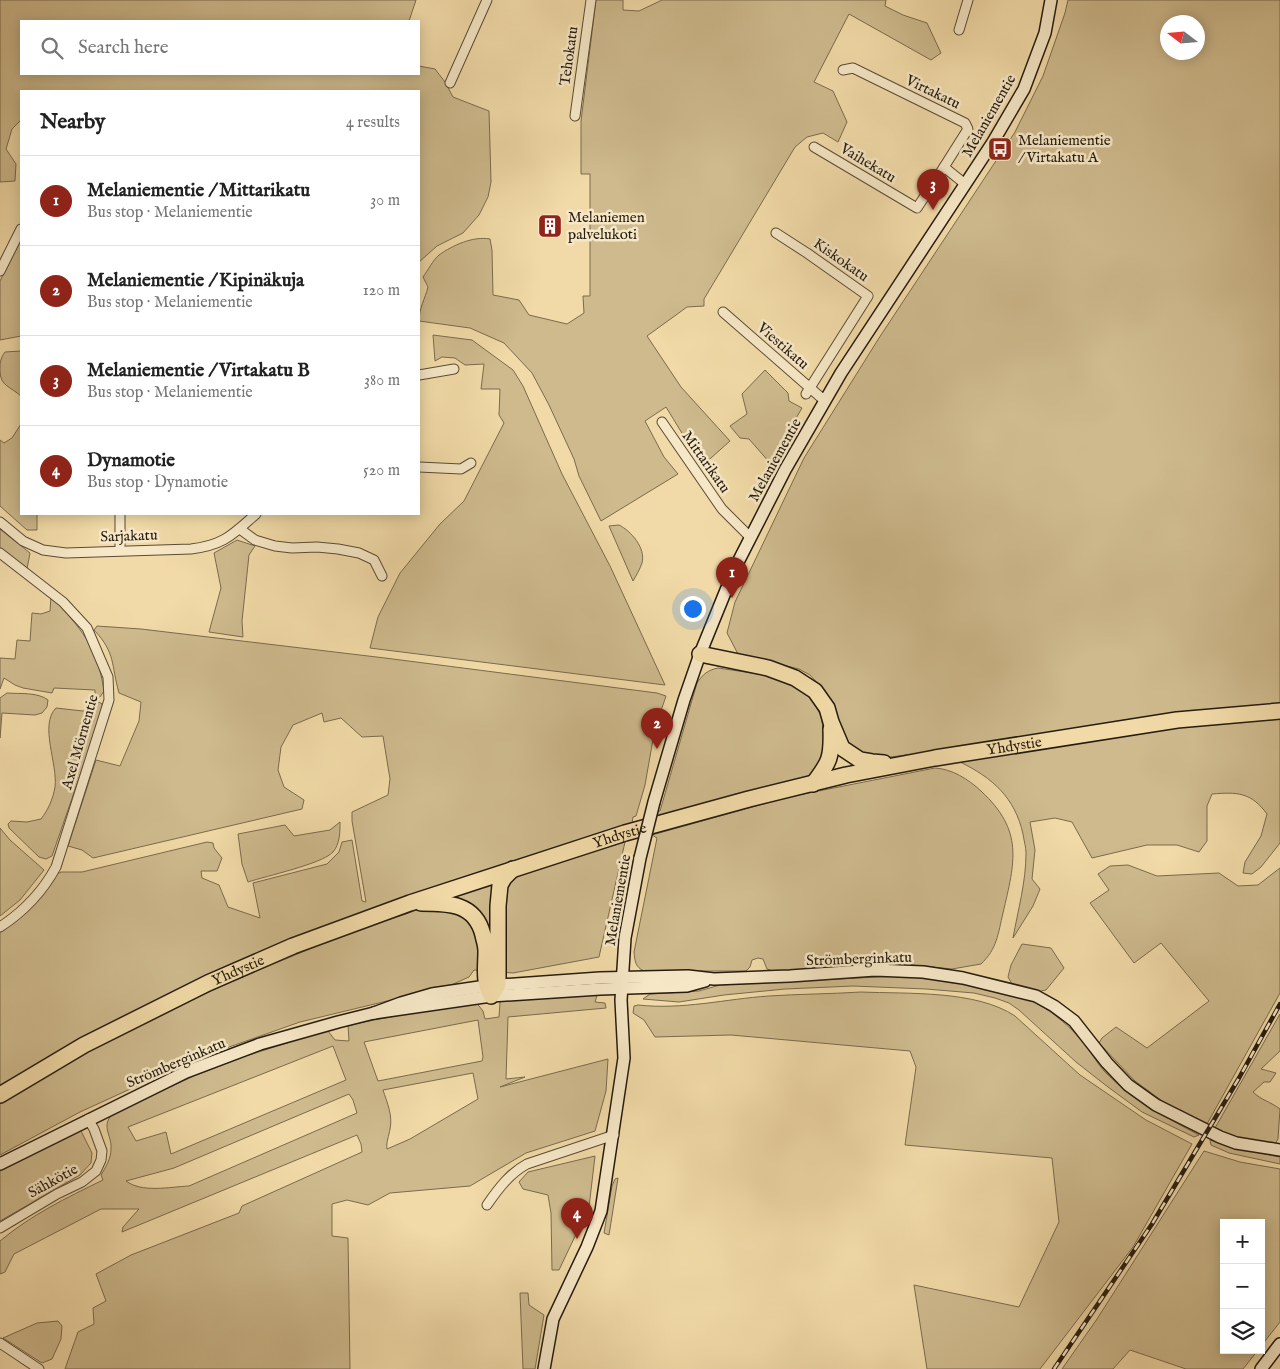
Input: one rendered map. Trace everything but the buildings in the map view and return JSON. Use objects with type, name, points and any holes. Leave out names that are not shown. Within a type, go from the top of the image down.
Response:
[{"type":"highway","points":[[700,654],[768,668],[795,678],[815,691],[827,708],[842,748],[860,760],[910,763]]},
{"type":"highway","name":"Yhdystie","points":[[0,1095],[84,1045],[208,983],[293,946],[410,903],[625,833],[744,800],[910,763],[1005,746],[1177,720],[1280,711]]},
{"type":"highway","points":[[813,784],[827,766],[832,748],[831,722]]},
{"type":"highway","points":[[492,989],[500,885],[514,868]]},
{"type":"highway","points":[[410,903],[445,903],[466,909],[474,916],[480,924],[486,948],[492,989]]},
{"type":"street","points":[[450,83],[487,0]]},
{"type":"street","name":"Tehokatu","points":[[575,116],[591,0]]},
{"type":"street","points":[[959,30],[968,0]]},
{"type":"street","name":"Melaniementie","points":[[544,1369],[553,1319],[587,1247],[601,1211],[624,1058],[622,976],[628,912],[654,802],[684,700],[700,654],[734,568],[785,470],[841,373],[965,184],[1024,89],[1045,33],[1051,0]]},
{"type":"street","name":"Virtakatu","points":[[843,70],[853,68],[965,123],[968,130],[944,167]]},
{"type":"street","name":"Vaihekatu","points":[[814,147],[917,208],[944,167]]},
{"type":"street","points":[[944,167],[965,184]]},
{"type":"street","points":[[0,271],[20,231]]},
{"type":"street","name":"Kiskokatu","points":[[776,233],[868,296],[808,391]]},
{"type":"street","name":"Viestikatu","points":[[723,312],[808,391],[825,401]]},
{"type":"street","points":[[420,375],[454,369]]},
{"type":"street","name":"Mittarikatu","points":[[662,422],[722,509],[750,537]]},
{"type":"street","points":[[420,467],[461,469],[471,463]]},
{"type":"street","points":[[120,515],[120,550]]},
{"type":"street","name":"Sarjakatu","points":[[0,522],[24,541],[43,550],[66,553],[208,547],[226,540],[255,515]]},
{"type":"street","points":[[240,529],[255,540],[278,547],[335,549],[359,553],[374,560],[382,576]]},
{"type":"street","name":"Axel Mörnentie","points":[[0,553],[63,602],[87,628],[108,677],[109,700],[56,867],[46,884],[14,918],[0,927]]},
{"type":"street","name":"Strömberginkatu","points":[[0,1164],[186,1072],[260,1044],[374,1013],[432,994],[622,976],[714,978],[790,976],[874,970],[923,972],[963,978],[1036,996],[1054,1006],[1074,1021],[1107,1063],[1128,1085],[1156,1105],[1236,1143],[1280,1150]]},
{"type":"street","name":"Strömberginkatu","points":[[492,989],[622,989],[686,986],[714,978]]},
{"type":"street","name":"Sähkötie","points":[[0,1228],[57,1194],[82,1182],[96,1171],[101,1160],[102,1151],[88,1119]]},
{"type":"street","points":[[487,1205],[517,1169],[614,1134]]},
{"type":"street","points":[[0,1343],[39,1369]]},
{"type":"street","points":[[1261,1369],[1280,1344]]},
{"type":"shaded area","points":[[0,0],[416,0],[409,20],[20,20],[20,75],[420,75],[420,66],[435,69],[453,97],[489,111],[491,182],[488,197],[479,215],[463,233],[437,246],[420,261],[420,90],[20,90],[20,121],[12,129],[6,149],[16,164],[15,181],[0,182]]},
{"type":"shaded area","points":[[596,0],[623,0],[623,10],[639,11],[662,0],[886,0],[885,6],[903,15],[927,23],[941,53],[931,60],[849,14],[814,82],[833,91],[847,122],[838,142],[823,133],[807,137],[795,147],[704,299],[704,306],[687,307],[647,336],[681,387],[730,441],[702,466],[666,407],[645,421],[664,457],[678,474],[601,521],[579,476],[574,459],[549,405],[532,373],[504,343],[470,328],[420,321],[420,312],[428,287],[423,277],[435,260],[450,248],[470,240],[484,238],[490,239],[492,250],[493,295],[519,300],[529,315],[567,324],[584,313],[583,296],[590,296],[590,174],[581,174],[581,121]]},
{"type":"shaded area","points":[[1068,0],[1280,0],[1280,703],[1131,719],[947,750],[882,758],[864,756],[846,743],[832,704],[824,690],[810,675],[799,669],[738,654],[727,633],[735,602],[804,458],[879,338],[1015,132],[1043,76]]},
{"type":"shaded area","points":[[20,240],[20,336],[0,340],[0,281]]},
{"type":"shaded area","points":[[433,335],[472,340],[513,370],[523,386],[562,474],[610,566],[665,685],[370,648],[378,617],[400,573],[440,524],[464,501],[504,423],[499,415],[500,389],[481,389],[484,364],[465,365],[455,358],[442,357],[435,361]]},
{"type":"shaded area","points":[[20,351],[20,395],[7,386],[0,376],[1,361],[5,352]]},
{"type":"shaded area","points":[[765,370],[788,393],[789,401],[802,408],[770,463],[749,439],[740,438],[730,426],[747,414],[742,394]]},
{"type":"shaded area","points":[[20,426],[20,515],[37,515],[37,530],[27,530],[0,506],[0,440],[4,443],[12,438]]},
{"type":"shaded area","points":[[619,525],[633,536],[642,552],[642,563],[633,581],[609,526]]},
{"type":"shaded area","points":[[0,529],[30,553],[27,569],[0,549]]},
{"type":"shaded area","points":[[237,540],[255,546],[249,555],[242,621],[243,637],[209,632],[221,588],[214,553]]},
{"type":"shaded area","points":[[51,596],[79,628],[92,649],[101,675],[104,691],[100,697],[95,696],[95,690],[54,688],[52,693],[23,688],[4,678],[0,689],[0,658],[15,659],[17,640],[30,641],[32,613],[41,614],[50,611]]},
{"type":"shaded area","points":[[97,626],[141,629],[385,658],[657,693],[666,696],[655,728],[645,785],[636,816],[633,817],[632,823],[424,890],[263,952],[110,1024],[0,1086],[0,930],[55,875],[61,872],[82,872],[207,842],[213,843],[214,848],[222,858],[217,871],[201,871],[202,878],[219,885],[228,907],[260,918],[253,883],[327,864],[339,852],[342,842],[352,840],[362,901],[366,902],[352,812],[388,795],[390,779],[383,736],[362,737],[341,718],[324,722],[322,713],[293,725],[281,747],[278,770],[284,787],[304,800],[302,809],[93,858],[82,850],[68,846],[96,760],[120,766],[139,721],[141,702],[119,693],[112,660],[106,646],[94,630]]},
{"type":"shaded area","points":[[718,668],[765,675],[797,685],[812,699],[821,716],[825,739],[825,756],[810,777],[655,818],[657,811],[660,811],[697,683],[706,673]]},
{"type":"shaded area","points":[[7,693],[44,697],[48,700],[47,707],[42,713],[35,715],[2,713],[0,738],[0,698]]},
{"type":"shaded area","points":[[99,702],[102,704],[103,709],[52,856],[46,859],[39,857],[9,828],[8,824],[11,821],[27,822],[41,819],[50,804],[55,787],[55,778],[49,724],[51,715],[56,708],[92,712],[94,704]]},
{"type":"shaded area","points":[[1280,717],[1280,843],[1261,867],[1252,874],[1243,873],[1245,862],[1261,836],[1267,814],[1255,801],[1243,795],[1229,793],[1212,794],[1207,806],[1207,841],[1199,852],[1177,845],[1147,845],[1092,858],[1072,822],[1055,818],[1030,822],[1035,850],[1032,879],[1040,889],[1033,906],[1013,938],[1026,864],[1026,848],[1023,834],[1014,810],[1001,790],[983,775],[960,762],[1056,744],[1162,729]]},
{"type":"shaded area","points":[[935,768],[954,773],[981,791],[995,806],[1010,833],[1013,847],[1013,862],[1000,928],[994,947],[981,964],[952,969],[912,965],[773,971],[767,969],[763,959],[758,958],[752,960],[750,967],[746,971],[644,971],[637,966],[634,952],[657,838],[652,835],[788,797]]},
{"type":"shaded area","points":[[340,822],[340,834],[337,845],[333,852],[327,856],[306,865],[248,882],[242,864],[238,834],[285,825],[294,836],[330,830]]},
{"type":"shaded area","points":[[0,828],[10,840],[44,870],[20,900],[0,916]]},
{"type":"shaded area","points":[[625,842],[599,957],[513,973],[474,970],[469,977],[449,986],[300,1022],[198,1058],[80,1112],[0,1155],[0,1102],[78,1056],[156,1016],[242,977],[353,931],[485,885]]},
{"type":"shaded area","points":[[1128,865],[1157,876],[1219,873],[1238,886],[1258,885],[1280,868],[1280,993],[1207,1124],[1165,1103],[1135,1081],[1099,1043],[1102,1038],[1116,1027],[1147,1048],[1209,1001],[1161,943],[1134,963],[1090,903],[1109,890],[1098,874],[1110,866]]},
{"type":"shaded area","points":[[1022,944],[1051,948],[1064,968],[1046,990],[1036,992],[1012,984],[1008,977],[1011,965]]},
{"type":"shaded area","points":[[898,976],[987,987],[1021,996],[1036,1003],[1056,1016],[1074,1032],[1105,1072],[1126,1091],[1161,1115],[1199,1135],[1194,1137],[1142,1112],[1076,1062],[1019,1010],[1009,1003],[995,998],[974,993],[853,986],[785,989],[679,1002],[643,999],[650,994],[699,991],[720,985]]},
{"type":"shaded area","points":[[598,992],[595,1002],[605,1003],[606,1008],[508,1017],[506,1079],[525,1077],[500,1087],[608,1059],[606,1091],[595,1131],[526,1153],[470,1186],[390,1193],[368,1205],[347,1200],[332,1204],[332,1236],[348,1238],[350,1369],[65,1369],[78,1332],[94,1324],[93,1308],[106,1301],[96,1274],[131,1255],[239,1213],[242,1206],[362,1152],[357,1135],[122,1232],[123,1227],[139,1209],[101,1209],[14,1254],[5,1272],[0,1274],[0,1241],[36,1215],[103,1180],[101,1175],[111,1152],[107,1125],[110,1117],[115,1112],[194,1076],[246,1056],[321,1032],[328,1031],[335,1040],[349,1041],[348,1025],[475,1001],[483,1011],[485,1019],[499,1017],[500,1002],[506,999],[527,999]],"holes":[[[478,1020],[483,1057],[482,1061],[378,1081],[364,1042]],[[333,1046],[346,1080],[171,1154],[166,1132],[136,1141],[128,1127]],[[473,1073],[478,1099],[410,1139],[387,1149],[391,1119],[383,1090]],[[349,1094],[353,1100],[357,1113],[189,1186],[148,1188],[132,1185],[126,1181],[174,1168]]]},
{"type":"shaded area","points":[[861,992],[941,995],[981,1002],[999,1008],[1015,1016],[1080,1075],[1146,1120],[1192,1144],[1133,1247],[1040,1369],[927,1369],[914,1285],[1019,1307],[1059,1222],[1052,1158],[905,1145],[916,1067],[910,1051],[731,1035],[655,1037],[644,1020],[633,1013],[634,1006],[638,1005],[671,1006],[704,1004],[753,997]]},
{"type":"shaded area","points":[[1280,1014],[1280,1051],[1261,1069],[1276,1073],[1270,1082],[1264,1082],[1253,1092],[1280,1109],[1278,1139],[1275,1144],[1242,1140],[1216,1132],[1215,1128]]},
{"type":"shaded area","points":[[80,1129],[92,1153],[91,1163],[80,1175],[0,1221],[0,1171]]},
{"type":"shaded area","points":[[1210,1140],[1230,1147],[1280,1157],[1280,1164],[1229,1153],[1211,1145]]},
{"type":"shaded area","points":[[1204,1151],[1240,1162],[1280,1169],[1280,1322],[1265,1341],[1265,1219],[1220,1219],[1220,1354],[1255,1354],[1243,1369],[1186,1369],[1130,1350],[1113,1369],[1062,1369],[1097,1319]]},
{"type":"shaded area","points":[[595,1156],[589,1207],[559,1270],[552,1270],[551,1213],[548,1195],[523,1189],[519,1182],[528,1172]]},
{"type":"shaded area","points":[[618,1178],[609,1235],[604,1233],[612,1186],[615,1179]]},
{"type":"shaded area","points":[[520,1293],[528,1293],[529,1305],[544,1315],[535,1369],[523,1369]]},
{"type":"shaded area","points":[[58,1321],[62,1326],[61,1339],[52,1359],[42,1363],[3,1338],[37,1323]]},
{"type":"railway","points":[[1054,1369],[1152,1224],[1239,1078],[1280,1004]]},
{"type":"place","name":"Melaniementie / Virtakatu A","points":[[1000,149]]},
{"type":"place","name":"Melaniementie / Virtakatu B","points":[[933,210]]},
{"type":"place","name":"Melaniemen palvelukoti","points":[[550,226]]},
{"type":"place","name":"Melaniementie / Mittarikatu","points":[[732,598]]},
{"type":"place","name":"Melaniementie / Kipinäkuja","points":[[657,749]]},
{"type":"place","name":"Dynamotie","points":[[577,1239]]}]
